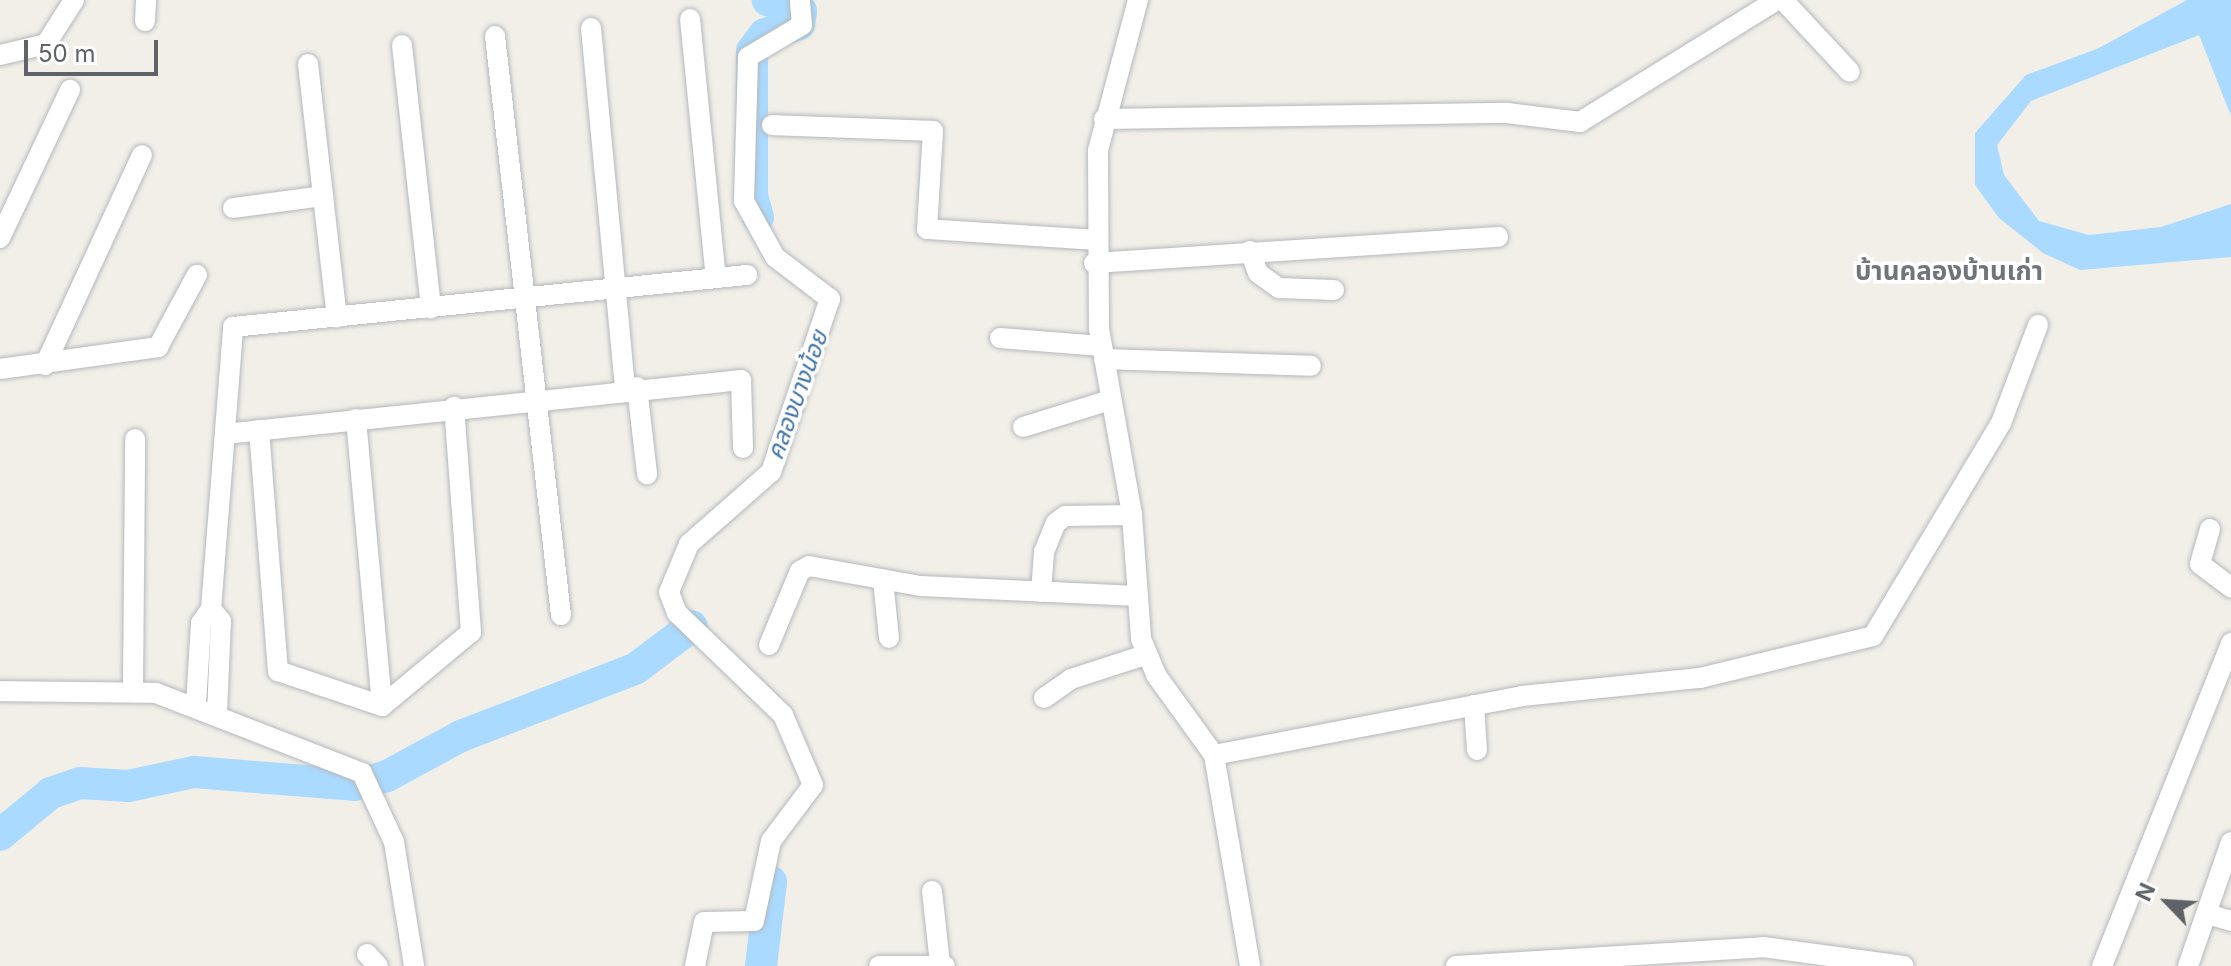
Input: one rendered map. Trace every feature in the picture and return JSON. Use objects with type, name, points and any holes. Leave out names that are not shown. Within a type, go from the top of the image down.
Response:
[{"type":"street","points":[[0,55],[46,44],[74,0]]},
{"type":"street","points":[[695,966],[704,922],[754,921],[771,841],[813,785],[783,715],[677,613],[669,592],[689,544],[771,472],[830,299],[775,257],[744,201],[748,59],[799,28],[800,0]]},
{"type":"street","points":[[1138,0],[1132,42],[1104,119],[1094,263],[1102,353],[1132,515],[1145,655],[1214,755],[1250,966]]},
{"type":"street","points":[[1104,119],[1493,113],[1580,122],[1780,0],[1850,72]]},
{"type":"street","points":[[690,19],[716,278]]},
{"type":"street","points":[[591,28],[616,290],[647,474]]},
{"type":"street","points":[[495,36],[561,615]]},
{"type":"street","points":[[402,45],[431,308]]},
{"type":"street","points":[[308,64],[337,317]]},
{"type":"street","points":[[0,238],[70,90]]},
{"type":"street","points":[[772,125],[933,131],[927,229],[1095,240]]},
{"type":"street","points":[[45,365],[142,155]]},
{"type":"street","points":[[233,208],[323,196]]},
{"type":"street","points":[[1094,263],[1498,237]]},
{"type":"street","points":[[1250,251],[1258,273],[1279,288],[1334,290]]},
{"type":"street","points":[[0,369],[158,347],[197,275]]},
{"type":"street","points":[[196,705],[201,623],[211,609],[233,327],[747,275]]},
{"type":"street","points":[[1214,755],[1474,705],[1700,678],[1873,636],[2001,423],[2038,325]]},
{"type":"street","points":[[1000,338],[1102,353],[1311,366]]},
{"type":"street","points":[[225,434],[631,388],[741,380],[743,448]]},
{"type":"street","points":[[1023,427],[1110,400]]},
{"type":"street","points":[[382,706],[471,632],[454,407]]},
{"type":"street","points":[[356,419],[382,706]]},
{"type":"street","points":[[259,430],[278,671],[382,706]]},
{"type":"street","points":[[133,688],[135,439]]},
{"type":"street","points":[[1041,592],[1044,552],[1056,523],[1065,516],[1132,515]]},
{"type":"street","points":[[2210,529],[2200,564],[2231,587]]},
{"type":"street","points":[[769,645],[804,567],[883,580],[1138,596]]},
{"type":"street","points":[[883,580],[889,638]]},
{"type":"street","points":[[211,609],[221,621],[217,713]]},
{"type":"street","points":[[2102,966],[2231,643]]},
{"type":"street","points":[[1044,698],[1071,679],[1145,655]]},
{"type":"street","points":[[0,691],[133,688],[196,705],[362,773],[377,795],[394,842],[414,966]]},
{"type":"street","points":[[1474,705],[1477,750]]},
{"type":"street","points":[[2188,966],[2231,842]]},
{"type":"street","points":[[879,966],[942,965],[932,891]]},
{"type":"street","points":[[2207,914],[2231,921]]},
{"type":"street","points":[[1456,966],[1763,947],[1904,966]]},
{"type":"water","points":[[2187,0],[2231,0],[2231,116],[2199,35],[2031,101],[1997,145],[2004,175],[2039,221],[2089,235],[2161,227],[2231,204],[2231,257],[2080,270],[2043,253],[1999,218],[1975,185],[1975,133],[2026,75],[2097,49]]},
{"type":"waterway","name":"คลองบางน้อย","points":[[758,217],[752,196],[752,51],[765,34],[799,24],[801,11],[768,0]]},
{"type":"waterway","points":[[0,835],[51,793],[80,783],[128,786],[194,772],[354,785],[387,776],[461,736],[635,669],[692,626]]},
{"type":"waterway","name":"คลองบางน้อย","points":[[761,966],[771,882]]},
{"type":"district","name":"บ้านคลองบ้านเก่า","points":[[1949,271]]}]
